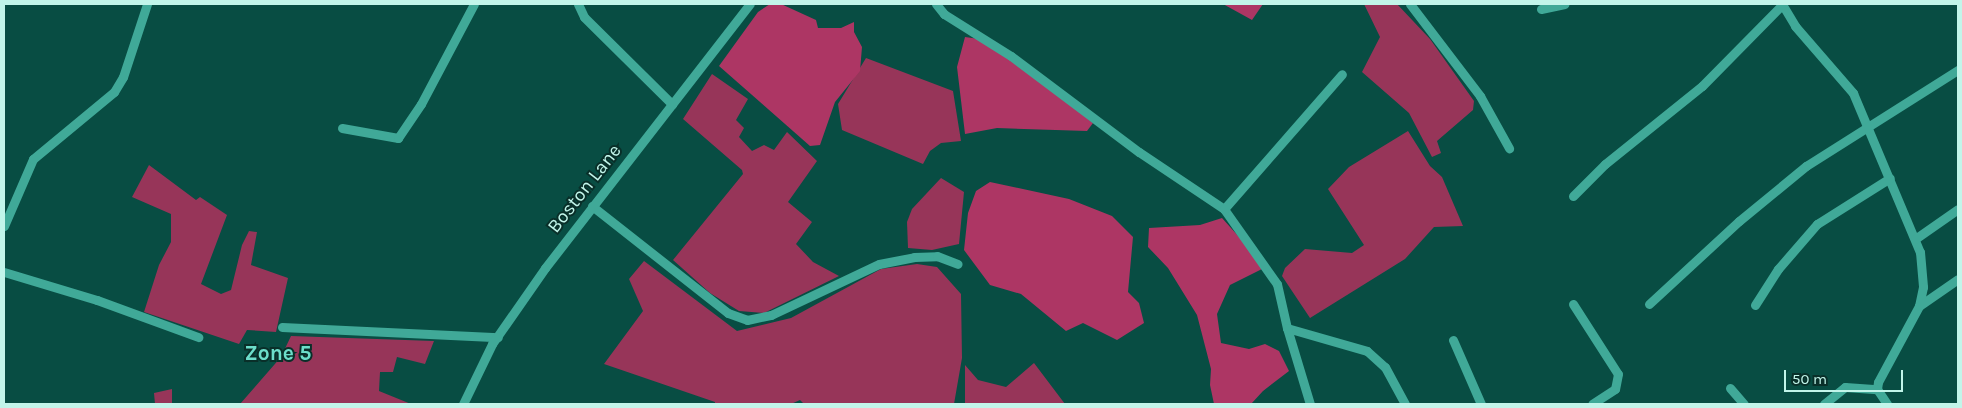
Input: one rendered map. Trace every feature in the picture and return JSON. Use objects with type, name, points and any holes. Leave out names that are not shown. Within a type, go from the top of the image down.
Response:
[{"type":"street","points":[[4,226],[33,159],[114,92],[124,77],[148,4]]},
{"type":"street","points":[[342,128],[398,138],[421,104],[474,4]]},
{"type":"street","points":[[578,4],[584,17],[672,104]]},
{"type":"street","name":"Boston Lane","points":[[463,404],[498,337],[544,268],[750,4]]},
{"type":"street","points":[[936,4],[944,14],[1011,56],[1139,152],[1224,209],[1277,284],[1287,328],[1310,404]]},
{"type":"street","points":[[1410,4],[1480,96],[1509,148]]},
{"type":"street","points":[[1541,9],[1564,4]]},
{"type":"street","points":[[1573,196],[1605,164],[1702,86],[1782,4],[1795,26],[1853,93],[1915,239],[1922,264],[1923,287],[1919,306],[1880,375],[1877,389],[1887,404]]},
{"type":"street","points":[[1649,304],[1769,195],[1868,125],[1958,70]]},
{"type":"street","points":[[1224,209],[1342,74]]},
{"type":"street","points":[[1755,306],[1778,269],[1817,224],[1890,178]]},
{"type":"street","points":[[592,206],[728,313],[747,320],[771,315],[879,264],[929,256],[958,264]]},
{"type":"street","points":[[1915,239],[1958,209]]},
{"type":"street","points":[[4,272],[97,300],[198,337]]},
{"type":"street","points":[[1919,306],[1958,280]]},
{"type":"street","points":[[1573,304],[1619,378],[1615,389],[1592,404]]},
{"type":"street","points":[[282,327],[498,337]]},
{"type":"street","points":[[1287,328],[1367,351],[1385,367],[1405,404]]},
{"type":"street","points":[[1454,340],[1481,404]]},
{"type":"street","points":[[1824,404],[1845,387],[1877,389]]},
{"type":"street","points":[[1730,388],[1744,404]]},
{"type":"shaded area","points":[[770,4],[781,4],[816,20],[818,28],[841,28],[854,22],[854,32],[862,47],[860,71],[835,102],[820,145],[810,146],[719,66],[758,12]]},
{"type":"shaded area","points":[[1223,4],[1263,4],[1252,20]]},
{"type":"shaded area","points":[[1364,4],[1397,4],[1430,39],[1474,101],[1473,110],[1437,141],[1441,153],[1432,157],[1409,113],[1362,72],[1380,37]]},
{"type":"shaded area","points":[[965,37],[979,39],[1011,56],[1093,123],[1087,131],[997,128],[965,134],[957,67]]},
{"type":"shaded area","points":[[866,58],[953,91],[961,141],[941,143],[930,151],[923,164],[842,130],[838,104]]},
{"type":"shaded area","points":[[712,74],[748,99],[736,120],[744,128],[739,137],[752,151],[764,145],[774,150],[787,132],[817,161],[788,202],[812,222],[796,244],[813,262],[839,276],[764,313],[739,311],[710,293],[673,260],[743,174],[742,170],[683,119]]},
{"type":"shaded area","points":[[1408,131],[1430,166],[1442,177],[1463,226],[1434,227],[1405,259],[1310,318],[1282,276],[1285,268],[1305,249],[1352,253],[1364,245],[1328,189],[1349,167]]},
{"type":"shaded area","points":[[149,165],[196,200],[200,197],[227,215],[201,284],[221,294],[231,290],[242,245],[249,231],[257,232],[251,265],[288,278],[276,332],[247,330],[239,344],[144,312],[159,265],[171,242],[171,214],[132,197]]},
{"type":"shaded area","points":[[941,178],[964,192],[959,244],[932,250],[908,248],[907,222],[912,209]]},
{"type":"shaded area","points":[[990,182],[1069,199],[1112,216],[1133,237],[1128,292],[1139,303],[1144,323],[1117,340],[1083,323],[1066,331],[1021,294],[990,285],[964,250],[968,213],[976,191]]},
{"type":"shaded area","points":[[1222,218],[1266,267],[1230,285],[1217,314],[1221,343],[1249,349],[1265,344],[1279,351],[1289,371],[1263,391],[1251,404],[1214,404],[1210,385],[1211,369],[1197,315],[1168,268],[1148,247],[1149,228],[1200,225]]},
{"type":"shaded area","points":[[644,261],[737,331],[791,318],[881,269],[917,264],[937,267],[961,294],[962,358],[954,404],[804,404],[800,400],[791,404],[715,404],[715,402],[604,364],[643,311],[629,279]]},
{"type":"shaded area","points":[[291,336],[434,341],[425,364],[397,357],[393,372],[380,372],[379,391],[411,404],[240,404],[281,357]]},
{"type":"shaded area","points":[[1034,363],[1065,404],[965,404],[965,365],[978,380],[1006,387]]},
{"type":"shaded area","points":[[172,389],[172,404],[155,404],[154,393]]},
{"type":"district","name":"Zone 5","points":[[278,353]]}]
